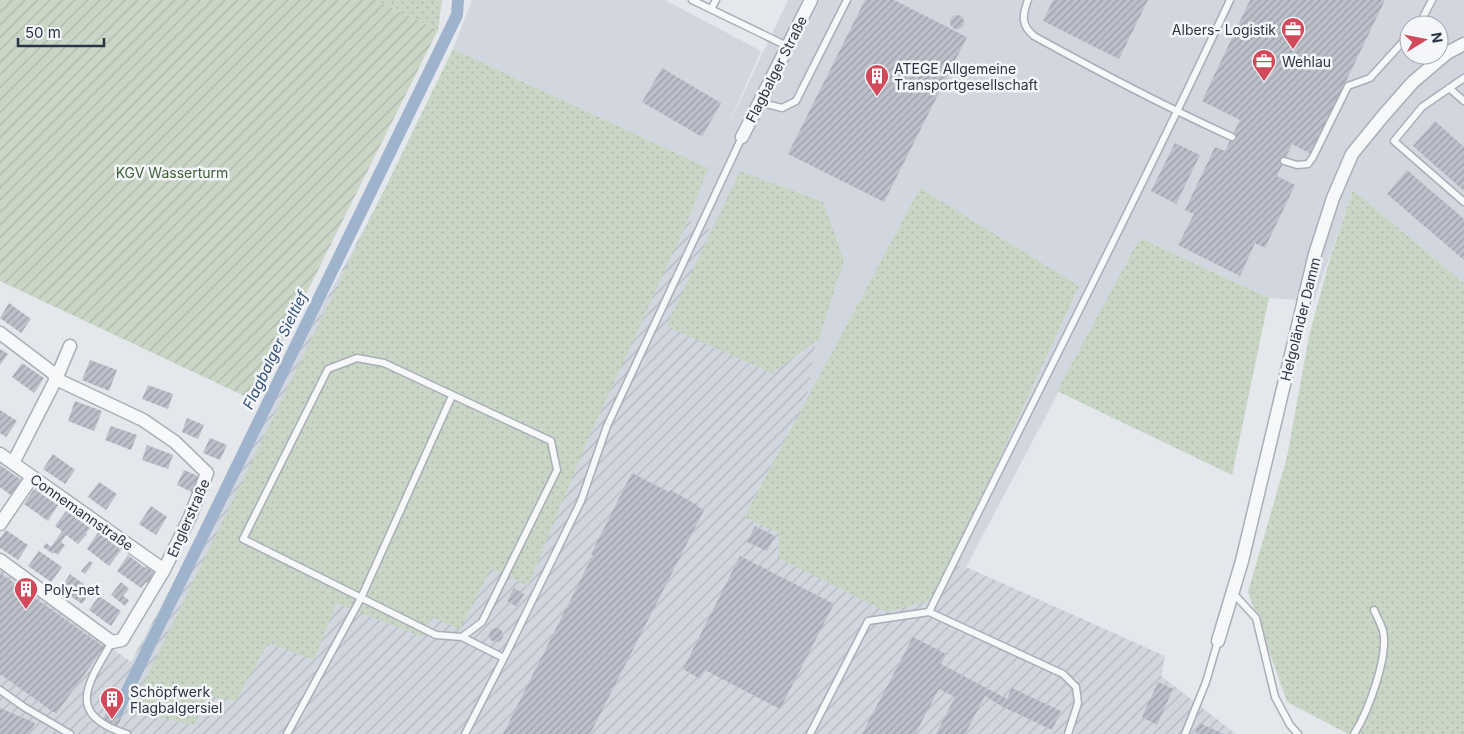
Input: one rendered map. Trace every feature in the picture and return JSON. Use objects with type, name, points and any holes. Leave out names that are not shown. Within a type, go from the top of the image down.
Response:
[{"type":"street","name":"Flagbalger Straße","points":[[742,138],[758,102],[810,0]]},
{"type":"street","name":"Helgoländer Damm","points":[[1218,641],[1242,561],[1315,254],[1333,198],[1352,154],[1383,116],[1413,82],[1447,54],[1464,44]]},
{"type":"street","name":"Englerstraße","points":[[0,333],[53,373],[56,379],[143,420],[175,442],[208,473],[190,517],[164,570],[117,641]]},
{"type":"street","points":[[13,463],[56,379],[70,346]]},
{"type":"street","name":"Connemannstraße","points":[[0,454],[164,570]]},
{"type":"street","points":[[0,524],[32,477]]},
{"type":"street","points":[[0,560],[117,641]]},
{"type":"lane","points":[[692,0],[787,46]]},
{"type":"lane","points":[[712,10],[716,0]]},
{"type":"lane","points":[[758,102],[782,108],[796,101],[847,0]]},
{"type":"lane","points":[[1028,0],[1023,16],[1025,28],[1034,36],[1109,78],[1232,136]]},
{"type":"lane","points":[[929,612],[1178,112],[1230,0]]},
{"type":"lane","points":[[1424,15],[1432,0]]},
{"type":"lane","points":[[1284,161],[1297,165],[1308,164],[1348,86],[1370,78],[1399,46]]},
{"type":"lane","points":[[1464,78],[1422,107],[1394,141],[1464,202]]},
{"type":"lane","points":[[1449,88],[1464,101]]},
{"type":"lane","points":[[465,734],[581,501],[607,426],[742,138]]},
{"type":"lane","points":[[462,637],[482,622],[557,470],[551,441],[384,363],[357,358],[328,369],[243,540],[436,635],[462,637],[504,658]]},
{"type":"lane","points":[[287,734],[360,598],[452,396]]},
{"type":"lane","points":[[1233,593],[1256,618],[1275,697],[1290,725],[1298,734]]},
{"type":"lane","points":[[1354,734],[1362,722],[1383,660],[1383,632],[1374,610]]},
{"type":"lane","points":[[810,734],[868,622],[929,612],[1063,674],[1076,687],[1078,703],[1068,734]]},
{"type":"lane","points":[[117,641],[87,688],[86,701],[94,719],[109,729],[127,734]]},
{"type":"lane","points":[[1185,734],[1206,682],[1218,641]]},
{"type":"lane","points":[[0,690],[24,707],[70,734]]},
{"type":"shaded area","points":[[472,0],[665,0],[761,51],[725,132],[788,0],[1464,0],[1464,283],[1353,190],[1314,301],[1269,298],[1140,238],[966,567],[784,540],[826,280],[688,220],[707,168],[453,49]]},
{"type":"shaded area","points":[[436,95],[688,220],[826,280],[784,540],[966,567],[1165,656],[1161,676],[1236,734],[0,734],[0,568],[131,662]]},
{"type":"green space","name":"KGV Wasserturm","points":[[0,0],[375,0],[438,30],[253,400],[0,281]]},
{"type":"green space","points":[[375,0],[442,0],[438,30]]},
{"type":"green space","points":[[453,49],[708,168],[688,220],[584,448],[528,586],[491,568],[460,629],[432,617],[422,637],[336,603],[314,660],[268,643],[236,701],[207,696],[195,725],[130,711]]},
{"type":"green space","points":[[740,171],[823,202],[844,260],[819,339],[772,373],[666,326]]},
{"type":"green space","points":[[920,188],[1079,286],[952,560],[929,600],[887,612],[778,558],[779,533],[744,517]]},
{"type":"green space","points":[[1353,190],[1464,283],[1464,734],[1348,734],[1287,702],[1248,592],[1287,457],[1309,336],[1330,258]]},
{"type":"green space","points":[[1140,238],[1269,298],[1232,475],[1057,391]]},
{"type":"building","name":"ATEGE Allgemeine Transportgesellschaft","points":[[865,0],[894,0],[967,37],[884,202],[788,154]]},
{"type":"building","points":[[1053,0],[1148,0],[1119,59],[1043,21]]},
{"type":"building","name":"Albers- Logistik","points":[[1250,0],[1385,0],[1311,154],[1292,144],[1277,176],[1295,185],[1265,248],[1255,243],[1240,276],[1178,245],[1194,214],[1185,210],[1215,147],[1225,151],[1240,120],[1202,101]]},
{"type":"building","points":[[954,15],[960,15],[964,22],[960,29],[954,29],[950,25],[950,19]]},
{"type":"building","points":[[662,68],[721,103],[702,137],[642,102]]},
{"type":"building","points":[[1435,121],[1464,147],[1464,191],[1413,146]]},
{"type":"building","points":[[1175,143],[1200,155],[1176,204],[1151,191]]},
{"type":"building","points":[[1407,170],[1464,219],[1464,260],[1387,194]]},
{"type":"building","points":[[9,303],[31,319],[21,333],[0,318]]},
{"type":"building","points":[[0,349],[8,354],[0,365]]},
{"type":"building","points":[[90,360],[117,370],[109,391],[82,380]]},
{"type":"building","points":[[22,363],[44,378],[34,393],[12,377]]},
{"type":"building","points":[[148,385],[173,394],[168,409],[142,399]]},
{"type":"building","points":[[75,401],[102,411],[94,431],[68,421]]},
{"type":"building","points":[[0,410],[17,421],[6,437],[0,433]]},
{"type":"building","points":[[187,418],[204,425],[198,439],[182,432]]},
{"type":"building","points":[[111,426],[137,435],[131,450],[105,440]]},
{"type":"building","points":[[210,438],[227,445],[220,460],[203,453]]},
{"type":"building","points":[[147,445],[173,455],[168,469],[142,460]]},
{"type":"building","points":[[53,454],[75,470],[65,484],[43,469]]},
{"type":"building","points":[[0,465],[23,481],[12,496],[0,487]]},
{"type":"building","points":[[184,470],[198,476],[192,492],[177,485]]},
{"type":"building","points":[[632,473],[669,492],[670,490],[704,510],[590,734],[503,734],[593,555],[591,554]]},
{"type":"building","points":[[99,482],[117,494],[106,510],[88,497]]},
{"type":"building","points":[[34,489],[58,505],[48,521],[24,504]]},
{"type":"building","points":[[151,506],[167,517],[156,535],[139,524]]},
{"type":"building","points":[[66,511],[90,528],[78,544],[66,535],[61,542],[65,545],[58,555],[54,552],[53,554],[43,547],[46,543],[51,547],[62,531],[55,526]]},
{"type":"building","points":[[755,526],[775,536],[767,551],[747,542]]},
{"type":"building","points":[[6,530],[28,545],[18,560],[0,548],[0,538]]},
{"type":"building","points":[[98,532],[121,550],[109,566],[87,549]]},
{"type":"building","points":[[39,551],[62,567],[51,582],[28,566]]},
{"type":"building","points":[[128,555],[145,568],[146,566],[154,572],[148,583],[146,582],[141,588],[117,571]]},
{"type":"building","points":[[740,556],[834,604],[780,709],[705,670],[700,679],[683,669]]},
{"type":"building","points":[[90,561],[93,563],[85,574],[81,571]]},
{"type":"building","name":"Poly-net","points":[[0,573],[104,647],[56,714],[0,674]]},
{"type":"building","points":[[70,574],[92,590],[82,604],[60,589]]},
{"type":"building","points":[[121,582],[129,589],[123,596],[129,600],[125,606],[111,595]]},
{"type":"building","points":[[514,588],[524,594],[517,607],[507,601]]},
{"type":"building","points":[[99,596],[121,611],[111,626],[89,610]]},
{"type":"building","points":[[496,628],[501,630],[503,635],[501,640],[496,642],[491,640],[489,635],[491,630]]},
{"type":"building","points":[[913,637],[946,654],[941,664],[1007,699],[1012,688],[1061,711],[1052,730],[1003,707],[985,696],[965,734],[936,734],[955,697],[939,689],[915,734],[862,734]]},
{"type":"building","points":[[1158,682],[1173,689],[1157,725],[1142,717]]},
{"type":"building","points":[[0,708],[35,723],[30,734],[0,734]]},
{"type":"building","name":"Schöpfwerk Flagbalgersiel","points":[[106,712],[121,719],[117,727],[103,720]]},
{"type":"building","points":[[1199,723],[1224,734],[1195,734]]},
{"type":"waterway","name":"Flagbalger Sieltief","points":[[116,714],[457,15],[458,0]]},
{"type":"place","name":"Albers- Logistik","points":[[1293,50]]},
{"type":"place","name":"Wehlau","points":[[1264,82]]},
{"type":"place","name":"ATEGE Allgemeine Transportgesellschaft","points":[[877,97]]},
{"type":"place","name":"Poly-net","points":[[26,610]]},
{"type":"place","name":"Schöpfwerk Flagbalgersiel","points":[[112,720]]}]
